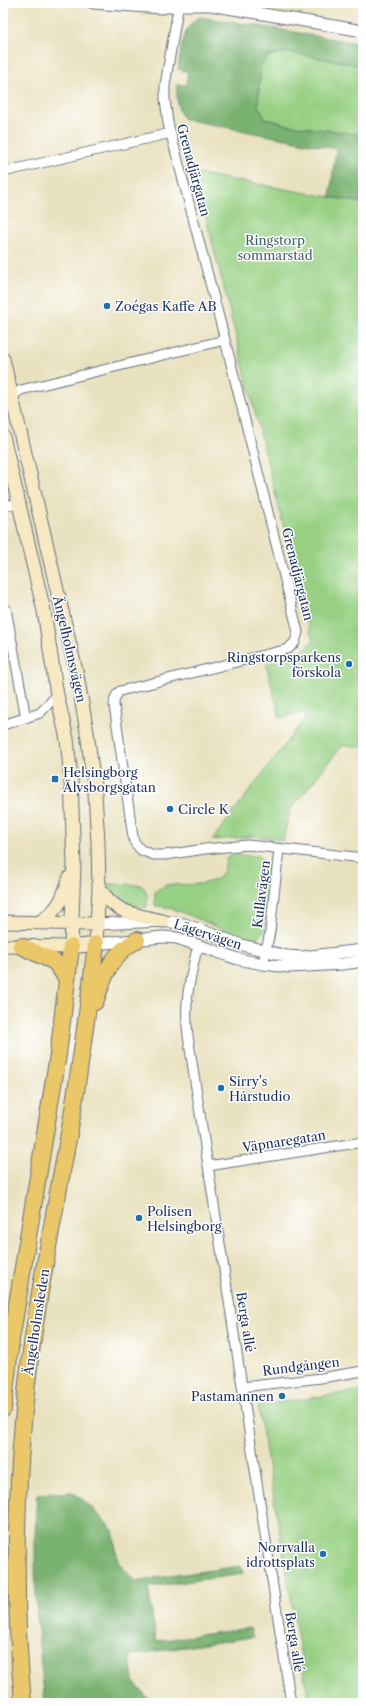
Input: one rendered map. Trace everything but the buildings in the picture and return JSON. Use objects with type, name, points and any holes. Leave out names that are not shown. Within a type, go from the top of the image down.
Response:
[{"type":"highway","points":[[86,1026],[109,966],[118,953],[137,940]]},
{"type":"highway","name":"Ängelholmsleden","points":[[23,1703],[18,1609],[17,1532],[24,1411],[32,1343],[82,1054],[96,944]]},
{"type":"highway","points":[[21,946],[55,962],[67,979]]},
{"type":"highway","name":"Ängelholmsleden","points":[[3,1409],[11,1340],[47,1124],[71,947]]},
{"type":"highway","points":[[24,1411],[28,1645],[34,1703]]},
{"type":"main road","name":"Ängelholmsvägen","points":[[3,359],[84,712],[96,806],[99,888],[96,944]]},
{"type":"main road","name":"Ängelholmsvägen","points":[[3,436],[44,611],[57,695],[67,739],[71,780],[74,864],[71,947]]},
{"type":"main road","points":[[40,922],[53,913],[58,907],[74,864]]},
{"type":"main road","points":[[99,888],[110,903],[118,909],[164,921]]},
{"type":"main road","name":"Lägervägen","points":[[3,922],[97,924]]},
{"type":"main road","name":"Lägervägen","points":[[3,946],[71,947],[96,944]]},
{"type":"street","points":[[92,3],[161,8],[176,4],[210,5],[363,31]]},
{"type":"street","name":"Grenadjärgatan","points":[[176,4],[165,85],[165,99],[171,133],[298,628],[297,637],[292,646],[278,653],[120,691],[115,697],[114,705],[133,837],[135,843],[141,850],[147,854],[165,855],[248,845],[279,849]]},
{"type":"street","points":[[3,172],[171,133]]},
{"type":"street","points":[[12,399],[15,394],[25,389],[225,340]]},
{"type":"street","points":[[3,504],[20,506]]},
{"type":"street","points":[[3,609],[6,609],[26,718]]},
{"type":"street","points":[[3,725],[40,713],[57,695]]},
{"type":"street","points":[[279,849],[363,858]]},
{"type":"street","name":"Kullavägen","points":[[262,964],[270,932],[279,849]]},
{"type":"street","name":"Lägervägen","points":[[97,924],[164,921],[184,924],[265,952],[302,957],[363,950]]},
{"type":"street","name":"Lägervägen","points":[[96,944],[162,937],[177,938],[238,959],[262,964],[289,967],[343,964],[363,961]]},
{"type":"street","name":"Berga allé","points":[[200,946],[196,953],[191,976],[185,1016],[291,1703]]},
{"type":"street","name":"Väpnaregatan","points":[[208,1166],[363,1142]]},
{"type":"street","name":"Rundgången","points":[[242,1387],[321,1378],[363,1371]]},
{"type":"green space","points":[[199,17],[363,44],[363,66],[287,52],[268,56],[261,65],[258,105],[265,118],[288,125],[363,135],[363,203],[330,197],[336,149],[184,119],[178,107],[177,98],[177,84],[186,85],[188,72],[178,69],[181,47],[189,27],[193,21]]},
{"type":"green space","points":[[287,52],[363,66],[363,135],[288,125],[265,118],[258,105],[261,65],[268,56]]},
{"type":"green space","name":"Ringstorp sommarstad","points":[[195,173],[363,203],[363,747],[343,745],[290,810],[283,841],[256,836],[212,840],[306,717],[304,712],[280,718],[266,664],[298,655],[314,640],[310,632]]},
{"type":"green space","points":[[229,855],[259,856],[264,861],[265,868],[270,868],[266,920],[263,932],[257,938],[252,940],[243,939],[186,914],[155,906],[155,892],[160,888],[164,888],[164,885],[186,885],[203,883],[217,879],[223,873],[226,860]]},
{"type":"green space","points":[[107,884],[141,885],[146,892],[147,907],[124,907],[109,892]]},
{"type":"green space","name":"Norrvalla idrottsplats","points":[[363,1390],[363,1703],[309,1703],[258,1406]]},
{"type":"green space","points":[[73,1492],[89,1505],[113,1530],[118,1562],[134,1581],[241,1566],[243,1574],[148,1587],[156,1641],[250,1628],[253,1637],[130,1655],[133,1681],[152,1703],[45,1703],[35,1572],[37,1494]]},
{"type":"place","name":"Zoégas Kaffe AB","points":[[107,306]]},
{"type":"place","name":"Ringstorpsparkens förskola","points":[[349,664]]},
{"type":"place","name":"Helsingborg Älvsborgsgatan","points":[[55,779]]},
{"type":"place","name":"Circle K","points":[[170,809]]},
{"type":"place","name":"Sirry's Hårstudio","points":[[221,1088]]},
{"type":"place","name":"Polisen Helsingborg","points":[[139,1218]]},
{"type":"place","name":"Pastamannen","points":[[282,1396]]},
{"type":"place","name":"Norrvalla idrottsplats","points":[[323,1554]]}]
